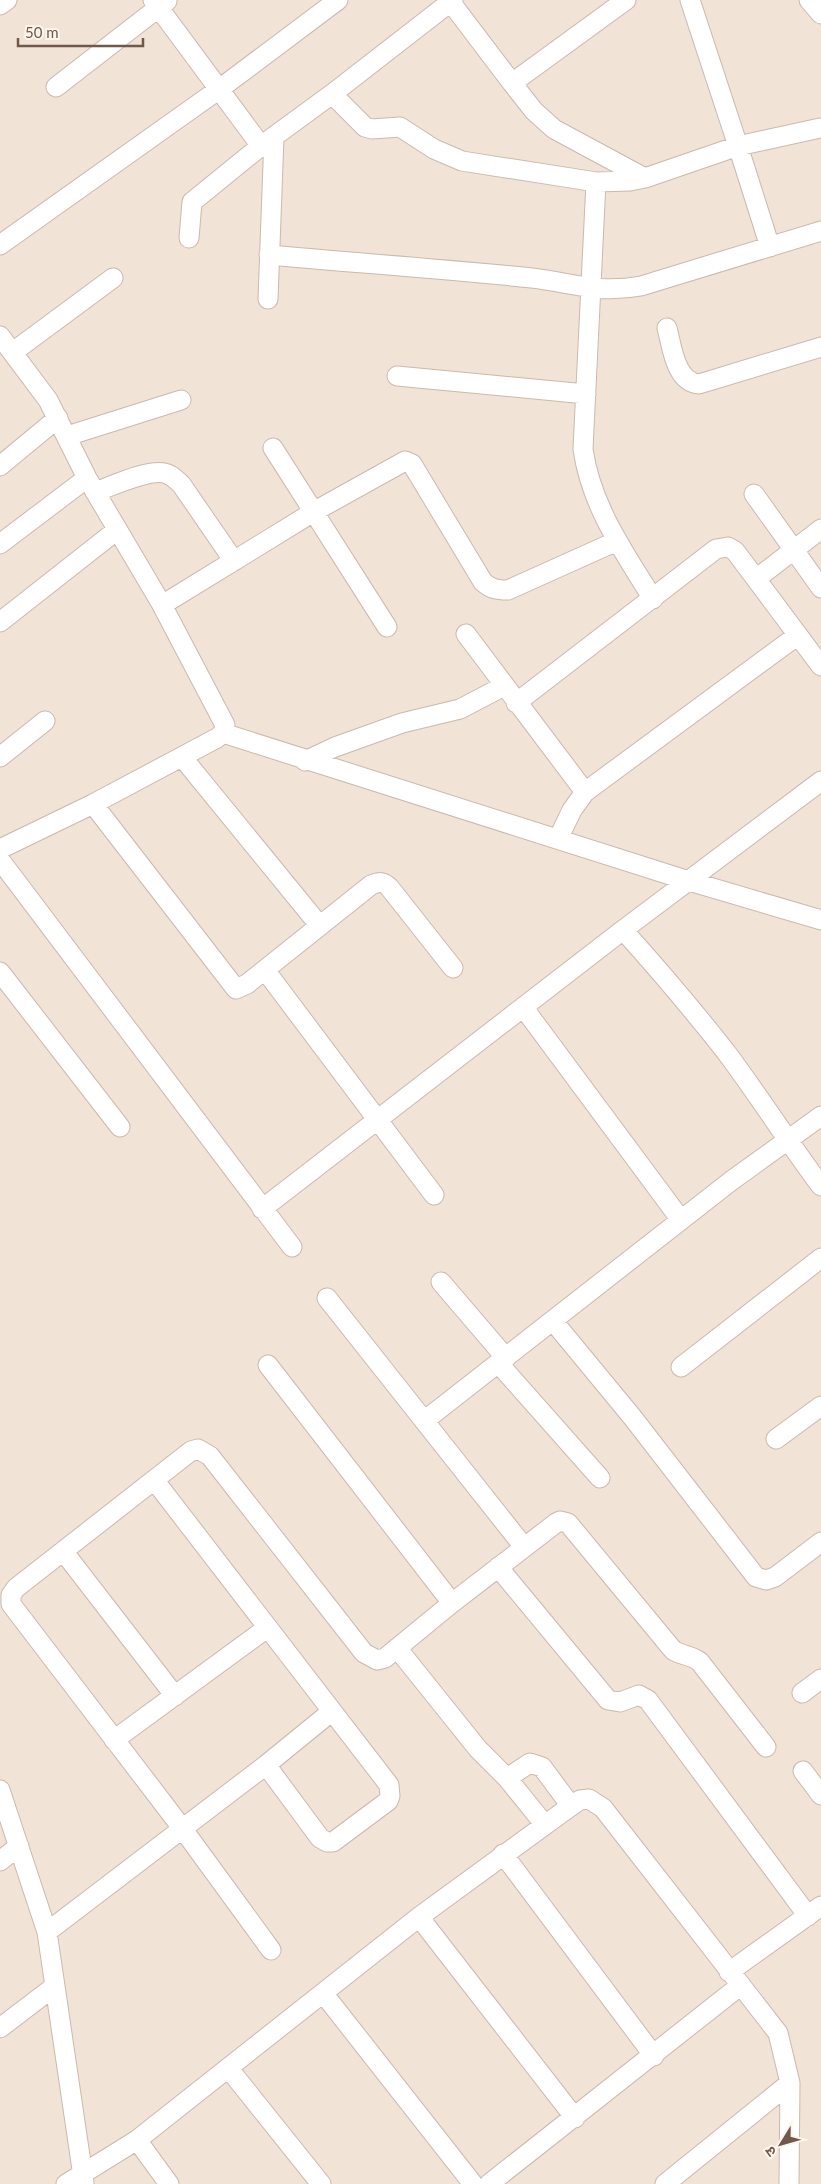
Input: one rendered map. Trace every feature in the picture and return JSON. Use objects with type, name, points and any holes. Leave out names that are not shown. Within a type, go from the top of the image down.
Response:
[{"type":"street","points":[[0,6],[7,0]]},
{"type":"street","points":[[0,245],[218,90],[338,0]]},
{"type":"street","points":[[512,83],[626,0]]},
{"type":"street","points":[[690,0],[770,247]]},
{"type":"street","points":[[809,0],[821,14]]},
{"type":"street","points":[[189,238],[192,202],[267,141],[332,94],[451,1],[534,111],[554,129],[645,178]]},
{"type":"street","points":[[56,87],[160,3],[218,90],[267,141],[270,255],[268,299]]},
{"type":"street","points":[[332,94],[365,127],[372,129],[400,127],[434,149],[462,161],[596,182],[630,181],[645,178],[738,146],[820,128]]},
{"type":"street","points":[[596,182],[584,450],[586,471],[593,494],[617,541],[654,599]]},
{"type":"street","points":[[270,255],[534,279],[590,289],[611,290],[641,286],[821,232]]},
{"type":"street","points":[[13,352],[113,278]]},
{"type":"street","points":[[666,328],[679,370],[688,381],[698,384],[821,347]]},
{"type":"street","points":[[0,336],[48,400],[91,485],[162,605],[224,720],[225,729],[223,733],[182,757],[93,804],[2,848],[262,1209],[292,1247]]},
{"type":"street","points":[[397,376],[586,394]]},
{"type":"street","points":[[67,436],[181,400]]},
{"type":"street","points":[[0,466],[58,418]]},
{"type":"street","points":[[273,448],[315,510],[387,626]]},
{"type":"street","points":[[162,605],[315,510],[400,462],[409,461],[483,582],[490,588],[508,590],[617,541]]},
{"type":"street","points":[[0,544],[91,485],[162,472],[172,475],[181,484],[234,561]]},
{"type":"street","points":[[754,494],[821,588]]},
{"type":"street","points":[[756,579],[821,529]]},
{"type":"street","points":[[0,622],[117,530]]},
{"type":"street","points":[[516,703],[722,546],[735,551],[821,666]]},
{"type":"street","points":[[466,634],[516,703],[585,792]]},
{"type":"street","points":[[558,839],[572,810],[585,792],[798,635]]},
{"type":"street","points":[[305,761],[335,746],[402,724],[460,709],[504,686]]},
{"type":"street","points":[[0,757],[45,721]]},
{"type":"street","points":[[223,733],[305,761],[689,881],[821,920]]},
{"type":"street","points":[[182,757],[320,926]]},
{"type":"street","points":[[262,1209],[623,930],[821,781]]},
{"type":"street","points":[[93,804],[232,986],[241,988],[371,885],[384,883],[453,968]]},
{"type":"street","points":[[623,930],[678,991],[727,1054],[786,1140],[821,1186]]},
{"type":"street","points":[[265,970],[434,1194]]},
{"type":"street","points":[[0,972],[120,1127]]},
{"type":"street","points":[[524,1007],[681,1220]]},
{"type":"street","points":[[424,1421],[681,1220],[786,1140],[821,1116]]},
{"type":"street","points":[[681,1368],[821,1258]]},
{"type":"street","points":[[441,1282],[502,1361],[600,1478]]},
{"type":"street","points":[[327,1298],[524,1547]]},
{"type":"street","points":[[553,1321],[633,1418],[756,1577],[766,1580],[775,1577],[821,1542]]},
{"type":"street","points":[[268,1365],[452,1602]]},
{"type":"street","points":[[776,1439],[821,1406]]},
{"type":"street","points":[[271,1950],[182,1828],[11,1604],[11,1595],[16,1588],[191,1451],[198,1449],[210,1456],[364,1653],[377,1660],[385,1658],[452,1602],[556,1523],[565,1522],[572,1526],[673,1650],[682,1655],[692,1656],[700,1662],[766,1747]]},
{"type":"street","points":[[155,1481],[330,1712],[389,1785],[390,1796],[388,1801],[333,1842],[327,1842],[320,1838],[266,1766]]},
{"type":"street","points":[[63,1551],[175,1696]]},
{"type":"street","points":[[489,2184],[654,2056],[735,1978],[815,1911],[648,1700],[639,1695],[620,1702],[608,1700],[498,1567]]},
{"type":"street","points":[[114,1740],[267,1628]]},
{"type":"street","points":[[397,1648],[478,1749],[507,1778],[545,1825]]},
{"type":"street","points":[[802,1693],[821,1679]]},
{"type":"street","points":[[47,1932],[266,1766],[330,1712]]},
{"type":"street","points":[[507,1778],[530,1763],[542,1767],[571,1806]]},
{"type":"street","points":[[803,1770],[821,1795]]},
{"type":"street","points":[[0,1790],[47,1932],[84,2178]]},
{"type":"street","points":[[66,2184],[84,2178],[136,2140],[229,2069],[419,1917],[503,1854],[580,1800],[589,1799],[603,1808],[778,2033],[790,2083],[789,2184]]},
{"type":"street","points":[[0,1861],[19,1846]]},
{"type":"street","points":[[503,1854],[654,2056]]},
{"type":"street","points":[[419,1917],[575,2118]]},
{"type":"street","points":[[0,2028],[55,1986]]},
{"type":"street","points":[[323,1993],[473,2184]]},
{"type":"street","points":[[229,2069],[321,2184]]},
{"type":"street","points":[[672,2181],[790,2083]]},
{"type":"street","points":[[136,2140],[169,2184]]},
{"type":"shaded area","points":[[0,0],[821,0],[821,2184],[0,2184]]}]
